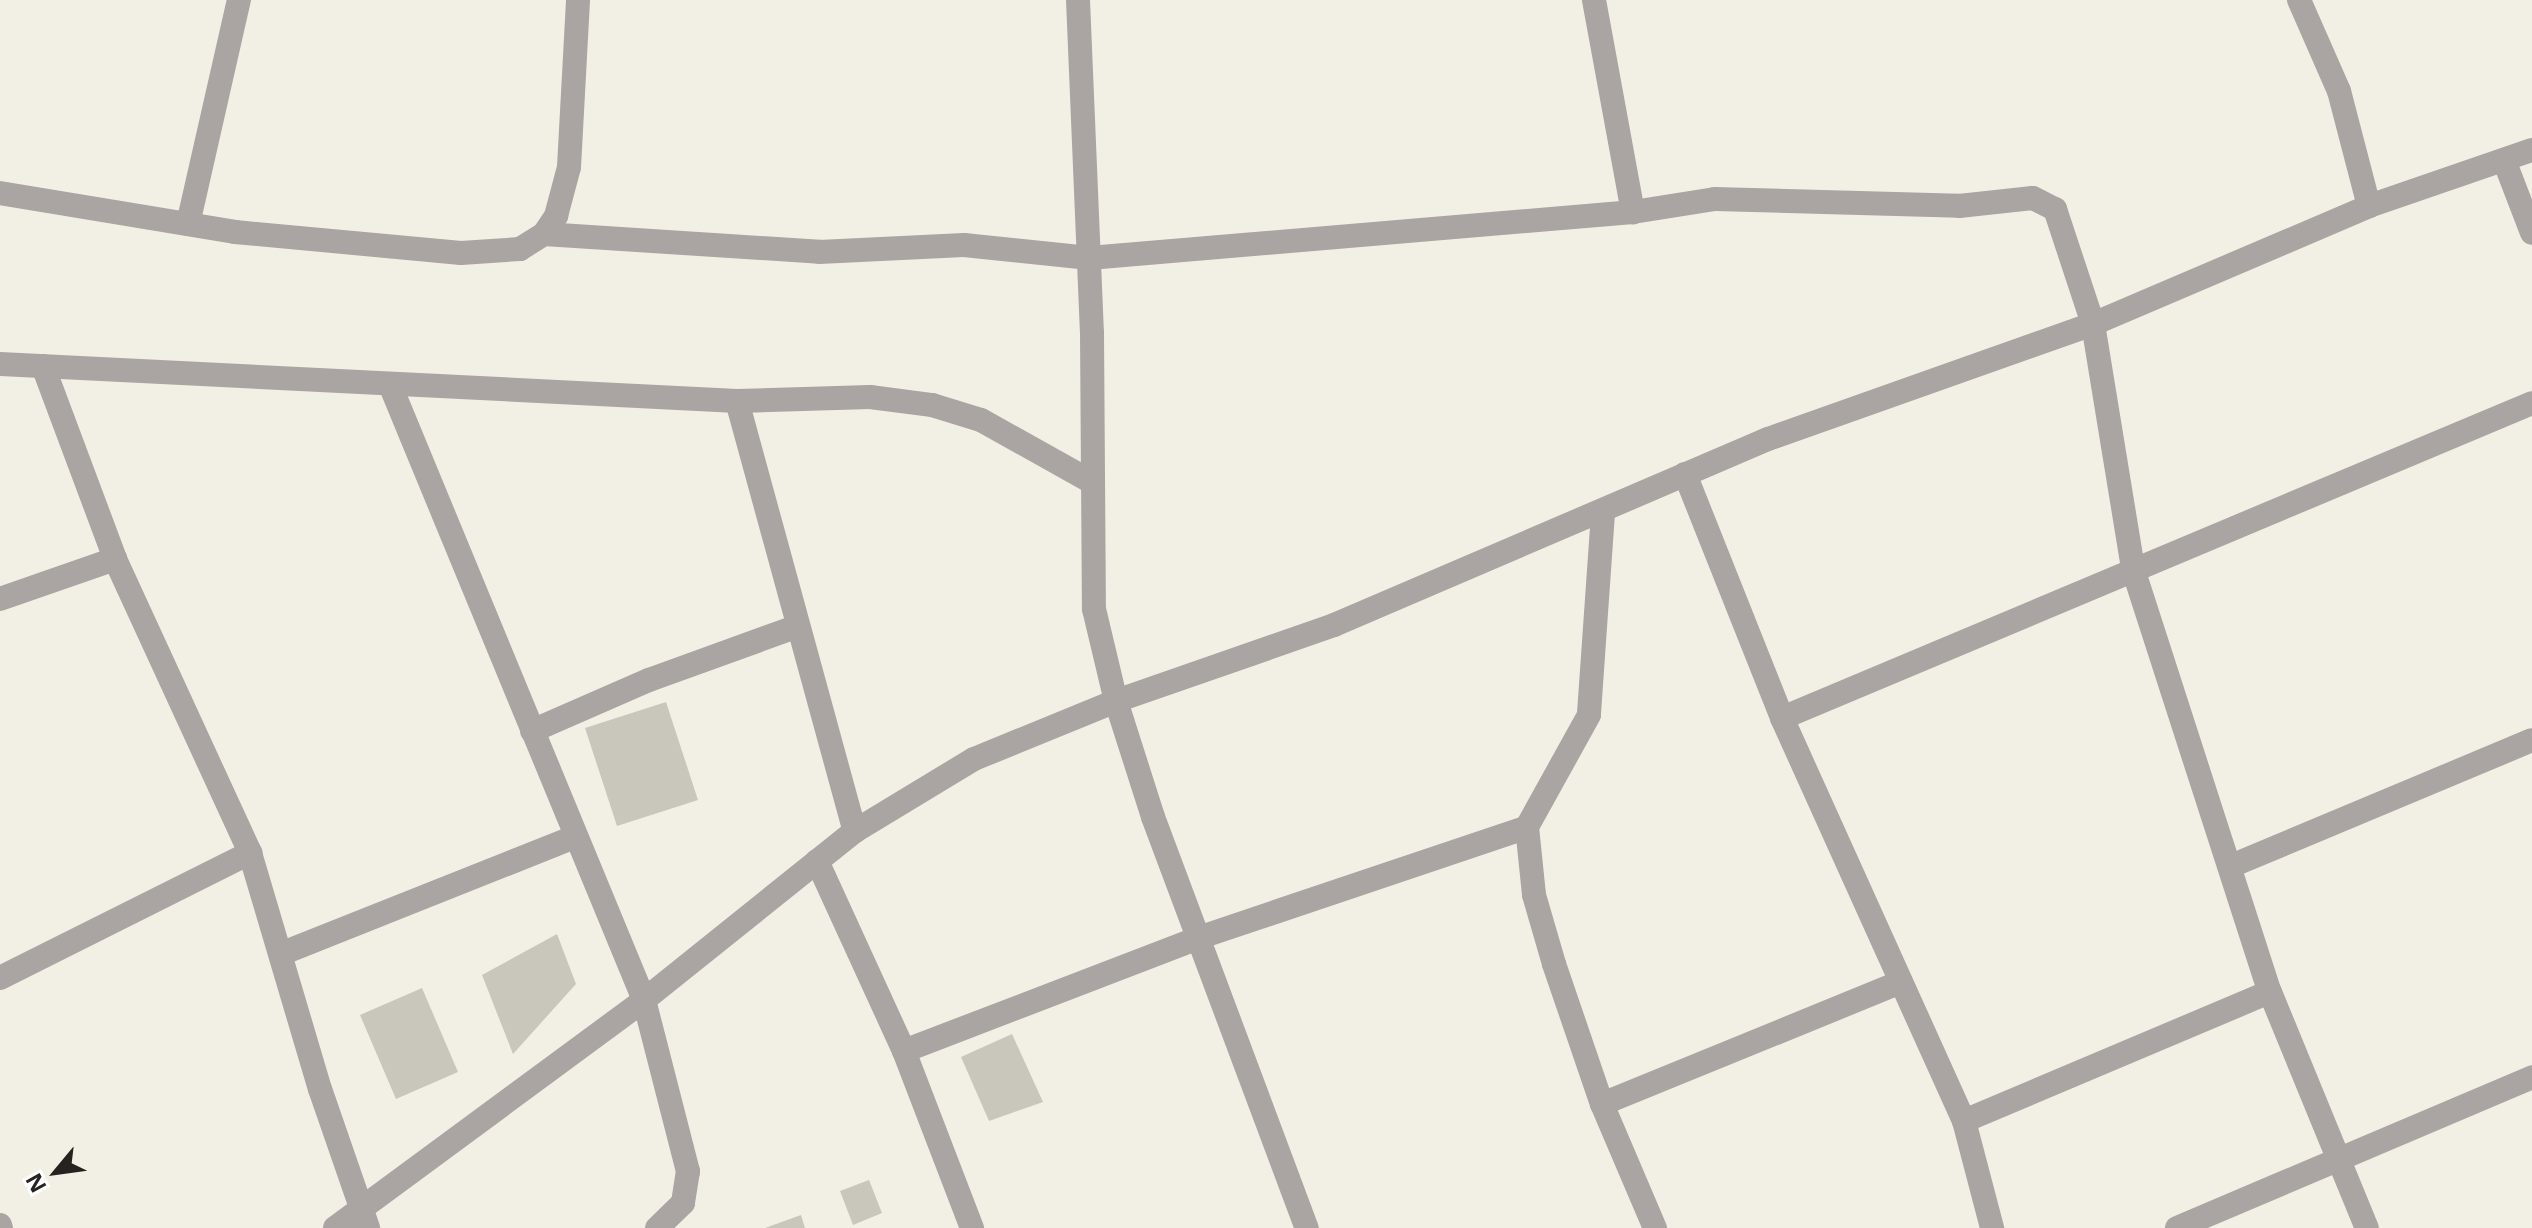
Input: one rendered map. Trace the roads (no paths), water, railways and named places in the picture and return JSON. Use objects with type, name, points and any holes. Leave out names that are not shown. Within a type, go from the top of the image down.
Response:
[{"type":"street","points":[[188,224],[239,0]]},
{"type":"street","points":[[0,193],[188,224],[461,253],[520,249],[544,234],[556,216],[569,167],[578,0]]},
{"type":"street","points":[[1078,0],[1089,258],[1094,609],[1116,701],[1198,938],[1307,1228]]},
{"type":"street","points":[[1594,0],[1633,212]]},
{"type":"street","points":[[2299,0],[2339,91],[2369,206]]},
{"type":"street","points":[[335,1228],[365,1219],[855,831],[974,759],[1116,701],[1334,625],[1603,513],[1685,474],[2093,324],[2369,206],[2532,150]]},
{"type":"street","points":[[2504,160],[2532,233]]},
{"type":"street","points":[[544,234],[803,252],[964,245],[1089,258],[1633,212],[1715,199],[1959,206],[2033,198],[2055,209],[2093,324],[2133,569],[2270,992],[2367,1228]]},
{"type":"street","points":[[0,364],[391,387],[737,401],[834,396],[932,405],[981,420],[1090,481]]},
{"type":"street","points":[[43,366],[115,559],[250,853],[365,1219]]},
{"type":"street","points":[[391,387],[644,1000],[688,1171],[683,1203],[657,1228]]},
{"type":"street","points":[[737,401],[855,831]]},
{"type":"street","points":[[1782,718],[2532,403]]},
{"type":"street","points":[[1685,474],[1782,718],[1899,983],[1964,1121],[1992,1228]]},
{"type":"street","points":[[1603,513],[1589,715],[1527,827],[1534,895],[1602,1104],[1655,1228]]},
{"type":"street","points":[[0,599],[115,559]]},
{"type":"street","points":[[532,731],[649,680],[798,626]]},
{"type":"street","points":[[2231,866],[2532,740]]},
{"type":"street","points":[[904,1051],[1198,938],[1527,827]]},
{"type":"street","points":[[283,953],[575,837]]},
{"type":"street","points":[[0,978],[250,853]]},
{"type":"street","points":[[817,861],[904,1051],[972,1228]]},
{"type":"street","points":[[1602,1104],[1899,983]]},
{"type":"street","points":[[1964,1121],[2270,992]]},
{"type":"street","points":[[2177,1228],[2338,1163],[2532,1077]]}]
